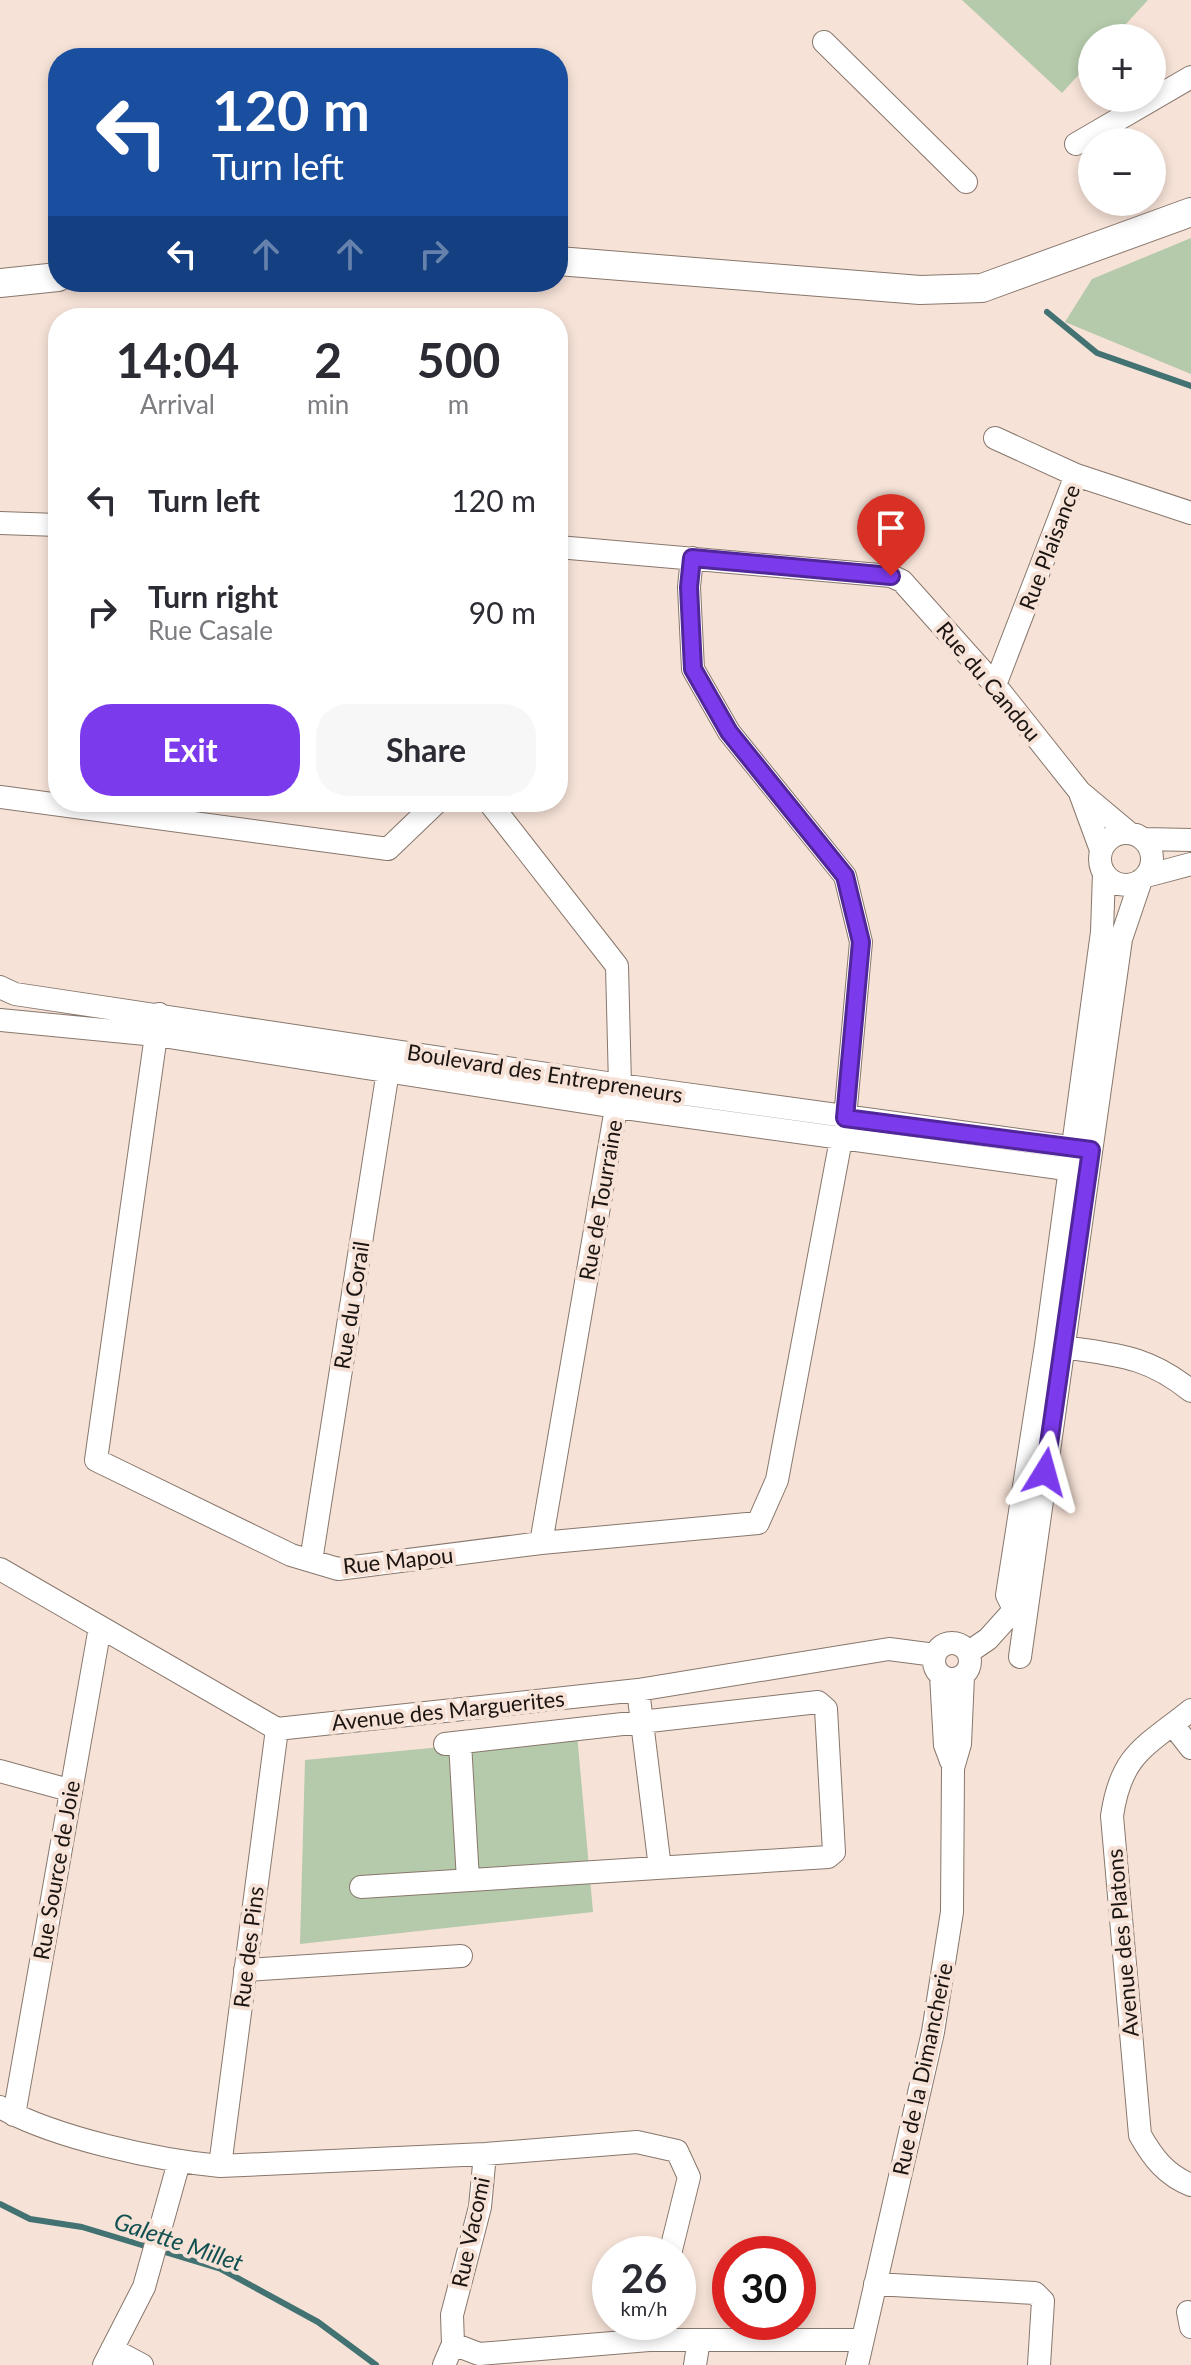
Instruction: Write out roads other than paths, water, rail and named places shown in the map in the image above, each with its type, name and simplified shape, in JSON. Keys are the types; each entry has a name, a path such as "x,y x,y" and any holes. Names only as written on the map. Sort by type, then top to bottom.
{"main road":[{"path":"568,262 920,290 982,288 1191,212"},
{"path":"0,283 48,278"}],"street":[{"path":"824,42 966,182"},
{"path":"1076,144 1191,77"},
{"path":"995,438 1076,475"},
{"name":"Rue Plaisance","path":"995,685 1076,475 1191,513"},
{"path":"0,523 48,525"},
{"name":"Rue du Candou","path":"568,548 891,576 912,589 995,685 1080,792 1136,836"},
{"path":"692,558 689,587 693,669 729,732 845,876 861,942 843,1128"},
{"name":"Rue du Candou","path":"1080,792 1103,861"},
{"path":"0,797 48,803"},
{"path":"112,812 388,849 427,812"},
{"name":"Rue de Tourraine","path":"497,812 617,966 618,1096 541,1543"},
{"path":"1020,1657 1020,1602 1080,1160 1102,932 1103,861 1115,835 1191,840"},
{"path":"1080,1160 1121,939 1153,857 1136,836"},
{"path":"1103,861 1118,884 1130,885 1191,864"},
{"name":"Boulevard des Entrepreneurs","path":"0,987 15,994 158,1025 618,1096 1080,1160"},
{"name":"Boulevard des Entrepreneurs","path":"0,1020 158,1025"},
{"name":"Rue Mapou","path":"158,1025 96,1460 291,1555 338,1569 541,1543 758,1523 777,1480 843,1128"},
{"name":"Rue du Corail","path":"311,1561 390,1059"},
{"path":"1054,1346 1132,1356 1167,1371 1191,1391"},
{"path":"0,1569 277,1729"},
{"path":"946,1669 970,1665 969,1652 988,1639 1020,1602"},
{"name":"Rue Source de Joie","path":"7,2111 100,1627"},
{"name":"Avenue des Marguerites","path":"277,1729 638,1690 889,1649 946,1669 947,1643 963,1646 969,1652"},
{"name":"Rue de la Dimancherie","path":"857,2365 933,2032 949,1936 952,1912 953,1768 945,1745 946,1669"},
{"path":"638,1690 660,1868"},
{"path":"361,1887 828,1857 834,1852 826,1709 818,1702 452,1743 468,1880"},
{"name":"Avenue des Platons","path":"1191,1710 1140,1750 1124,1767 1112,1816 1140,2135 1153,2158 1174,2178 1191,2185"},
{"path":"1173,1725 1191,1748"},
{"name":"Rue des Pins","path":"220,2166 277,1729"},
{"path":"0,1771 69,1790"},
{"path":"245,1970 461,1956"},
{"name":"Rue Vacomi","path":"7,2111 179,2162 220,2166 485,2154 480,2207 452,2315 448,2355 479,2354 592,2339"},
{"path":"485,2154 637,2142 677,2151 689,2177 674,2236"},
{"path":"142,2365 108,2357 144,2287 179,2162"},
{"path":"875,2284 1035,2293 1043,2301 1039,2365"},
{"name":"Rue Vacomi","path":"696,2339 862,2340"},
{"path":"695,2365 699,2340"}],"waterway":[{"path":"1047,312 1097,353 1191,386"},
{"name":"Galette Millet","path":"0,2204 30,2219 82,2227 221,2269 318,2322 376,2365"}]}
